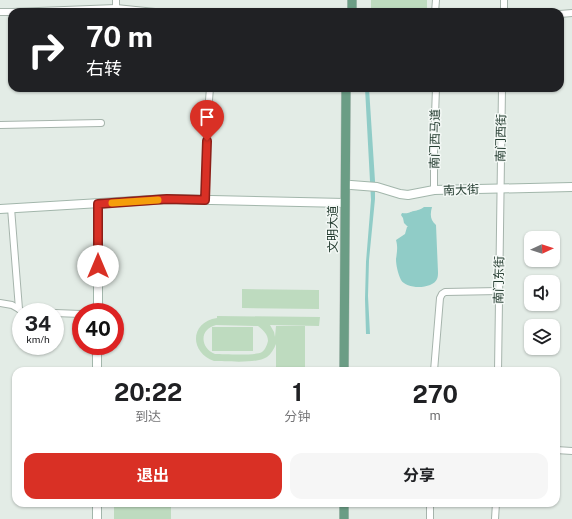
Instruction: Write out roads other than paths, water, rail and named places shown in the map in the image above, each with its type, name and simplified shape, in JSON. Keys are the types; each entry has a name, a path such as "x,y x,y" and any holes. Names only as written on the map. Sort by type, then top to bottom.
{"main road":[{"name":"文明大道","path":"344,367 346,92"},
{"name":"文明大道","path":"350,367 352,92"},
{"path":"344,507 344,519"},
{"path":"350,507 350,519"}],"street":[{"path":"116,0 116,8"},
{"path":"205,200 210,92"},
{"name":"南门西马道","path":"434,190 436,92"},
{"name":"南门西街","path":"500,189 502,92"},
{"path":"0,125 101,123"},
{"name":"南大街","path":"351,185 377,187 408,195 434,190 572,187"},
{"name":"南门东街","path":"498,367 500,189"},
{"path":"0,209 167,199 345,203"},
{"path":"98,204 98,303"},
{"path":"11,208 20,303"},
{"path":"434,367 442,294 445,292 499,291"},
{"path":"0,303 12,306"},
{"path":"97,367 98,355"},
{"path":"560,450 572,451"},
{"path":"97,507 97,519"},
{"path":"430,507 430,519"},
{"path":"495,519 496,507"}],"water":[{"path":"365,92 369,92 375,181 375,199 369,260 368,296 370,334 366,334 366,262 371,200"},
{"path":"424,207 432,207 431,217 436,225 438,276 435,282 431,285 414,287 404,283 400,278 396,264 396,240 405,234 408,227 404,223 401,215 402,213 409,213"}]}
